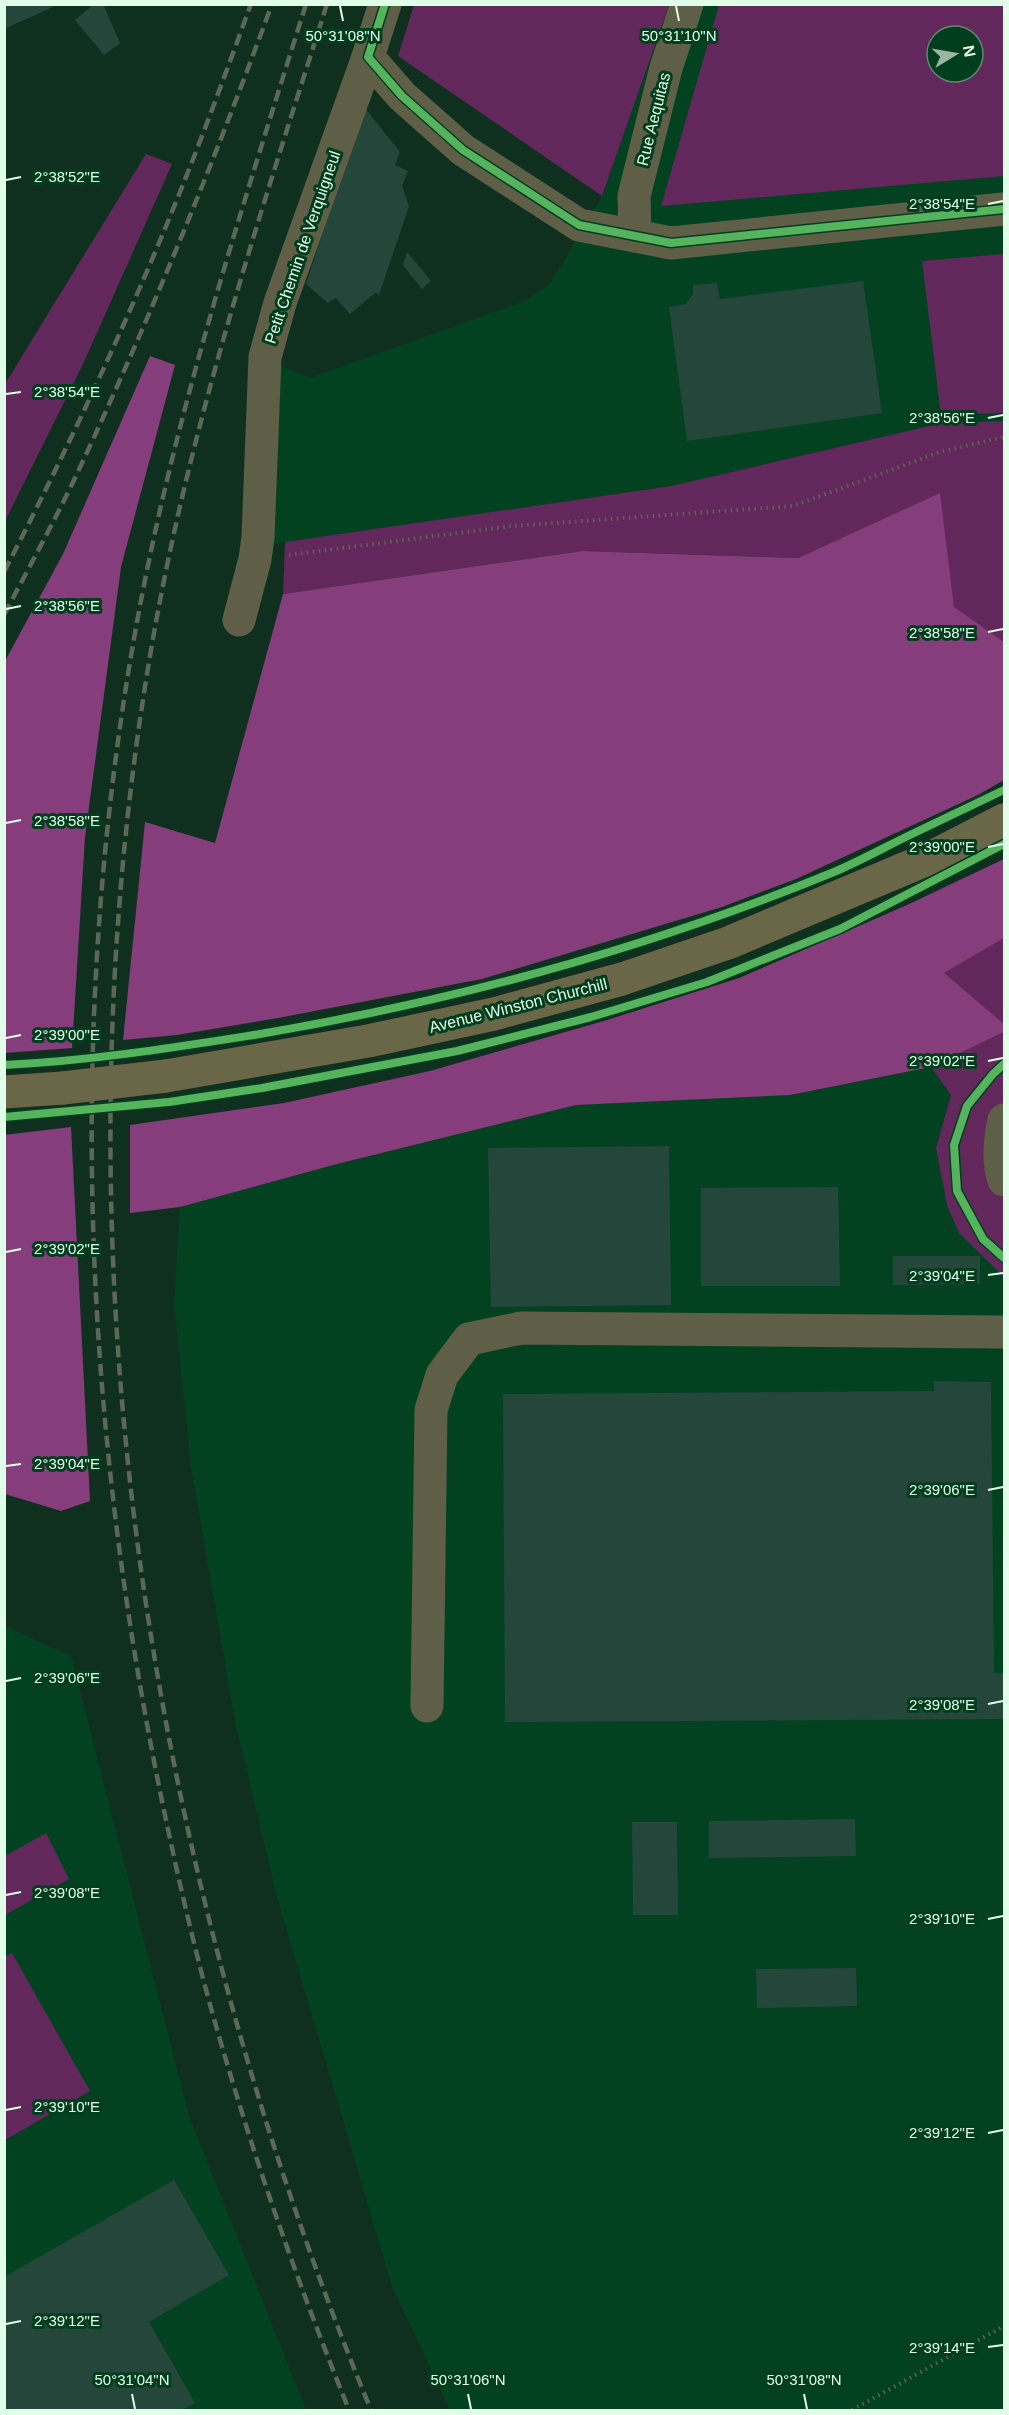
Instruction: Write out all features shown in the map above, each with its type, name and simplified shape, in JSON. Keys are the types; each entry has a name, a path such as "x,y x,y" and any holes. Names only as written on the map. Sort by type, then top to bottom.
{"main road":[{"name":"Avenue Winston Churchill","path":"4,1092 63,1088 166,1076 380,1039 494,1014 622,979 728,943 930,858 1005,820"}],"street":[{"name":"Petit Chemin de Verquigneul","path":"239,620 255,559 258,537 266,357 280,303 385,4"},
{"name":"Rue Aequitas","path":"635,236 634,196 666,68 687,4"},
{"path":"368,57 402,96 463,150 579,225 671,243 1005,209"},
{"path":"1005,1120 999,1149 1005,1180"},
{"path":"427,1706 431,1410 442,1375 469,1340 521,1328 1005,1332"}],"path":[{"path":"255,559 512,526 793,506 940,452 1005,437"},
{"path":"852,2410 1005,2326"}],"shaded area":[{"path":"414,5 669,5 602,196 398,56"},
{"path":"669,5 1004,5 1004,421 942,423 671,486 245,548 253,354 310,378 525,301 551,283 602,196"},
{"path":"719,5 1004,5 1004,176 661,206"},
{"path":"146,154 172,164 83,364 5,521 5,384"},
{"path":"1004,254 1004,413 941,415 922,261"},
{"path":"150,356 175,365 121,567 85,837 72,1048 5,1053 5,661 63,554"},
{"path":"1004,421 1004,642 954,608 939,494 798,558 582,551 283,594 285,542 671,486 942,423"},
{"path":"940,493 954,607 1004,642 1004,780 978,795 796,879 722,907 482,979 278,1018 177,1035 123,1040 145,822 215,843 283,594 582,551 798,558"},
{"path":"1004,859 1004,938 944,973 1004,1024 1004,1032 931,1067 790,1095 576,1105 337,1164 180,1207 130,1213 130,1125 284,1103 430,1071 607,1020 739,978 907,905"},
{"path":"1004,938 1004,1024 943,973"},
{"path":"1004,1032 1004,1277 959,1233 947,1205 936,1148 951,1095 931,1067"},
{"path":"931,1067 951,1095 936,1148 959,1233 1004,1277 1004,2410 450,2410 392,2286 277,1897 235,1721 191,1466 174,1304 180,1207 337,1164 576,1105 790,1095"},
{"path":"71,1127 90,1501 61,1511 5,1494 4,1135"},
{"path":"5,1626 71,1656 189,2116 306,2410 5,2410"},
{"path":"46,1833 69,1879 5,1915 5,1856"},
{"path":"12,1953 90,2091 5,2140 4,1957"}],"building":[{"path":"4,4 52,4 53,7 4,29"},
{"path":"94,4 103,4 120,43 104,55 75,20"},
{"path":"364,107 400,152 395,165 408,171 402,186 409,206 379,295 376,292 350,314 336,298 328,303 306,284"},
{"path":"407,252 431,281 422,289 403,265"},
{"path":"863,281 882,413 687,441 669,307 686,304 693,294 693,285 717,283 720,299"},
{"path":"669,1146 671,1305 491,1307 488,1148"},
{"path":"838,1187 840,1286 701,1286 701,1188"},
{"path":"893,1256 980,1256 980,1284 893,1285"},
{"path":"934,1381 991,1382 994,1673 1004,1673 1004,1719 505,1722 503,1394 934,1391"},
{"path":"855,1819 856,1856 709,1858 709,1821"},
{"path":"632,1822 677,1822 678,1915 633,1915"},
{"path":"856,1968 857,2006 757,2008 756,1969"},
{"path":"174,2180 229,2275 149,2322 195,2403 182,2410 4,2410 4,2277"}],"railway":[{"path":"4,572 74,431 140,288 189,169 251,4"},
{"path":"4,615 67,495 154,302 227,124 272,4"},
{"path":"306,4 230,248 184,412 145,578 130,662 110,806 97,951 92,1097 94,1242 102,1387 117,1532 139,1677 172,1850 201,1970 239,2105 283,2237 349,2410"},
{"path":"327,4 226,330 203,412 164,578 149,662 121,883 111,1106 117,1329 138,1551 176,1771 227,1989 293,2202 371,2410"}],"cycle path":[{"path":"385,4 368,57 402,96 463,150 579,225 671,243 1004,209"},
{"path":"4,1065 99,1057 254,1035 402,1006 548,970 693,925 834,872 1004,790"},
{"path":"4,1117 169,1102 262,1088 457,1051 591,1017 707,982 840,929 1004,844"},
{"path":"1004,1064 967,1106 954,1145 957,1191 983,1239 1004,1258"}]}
